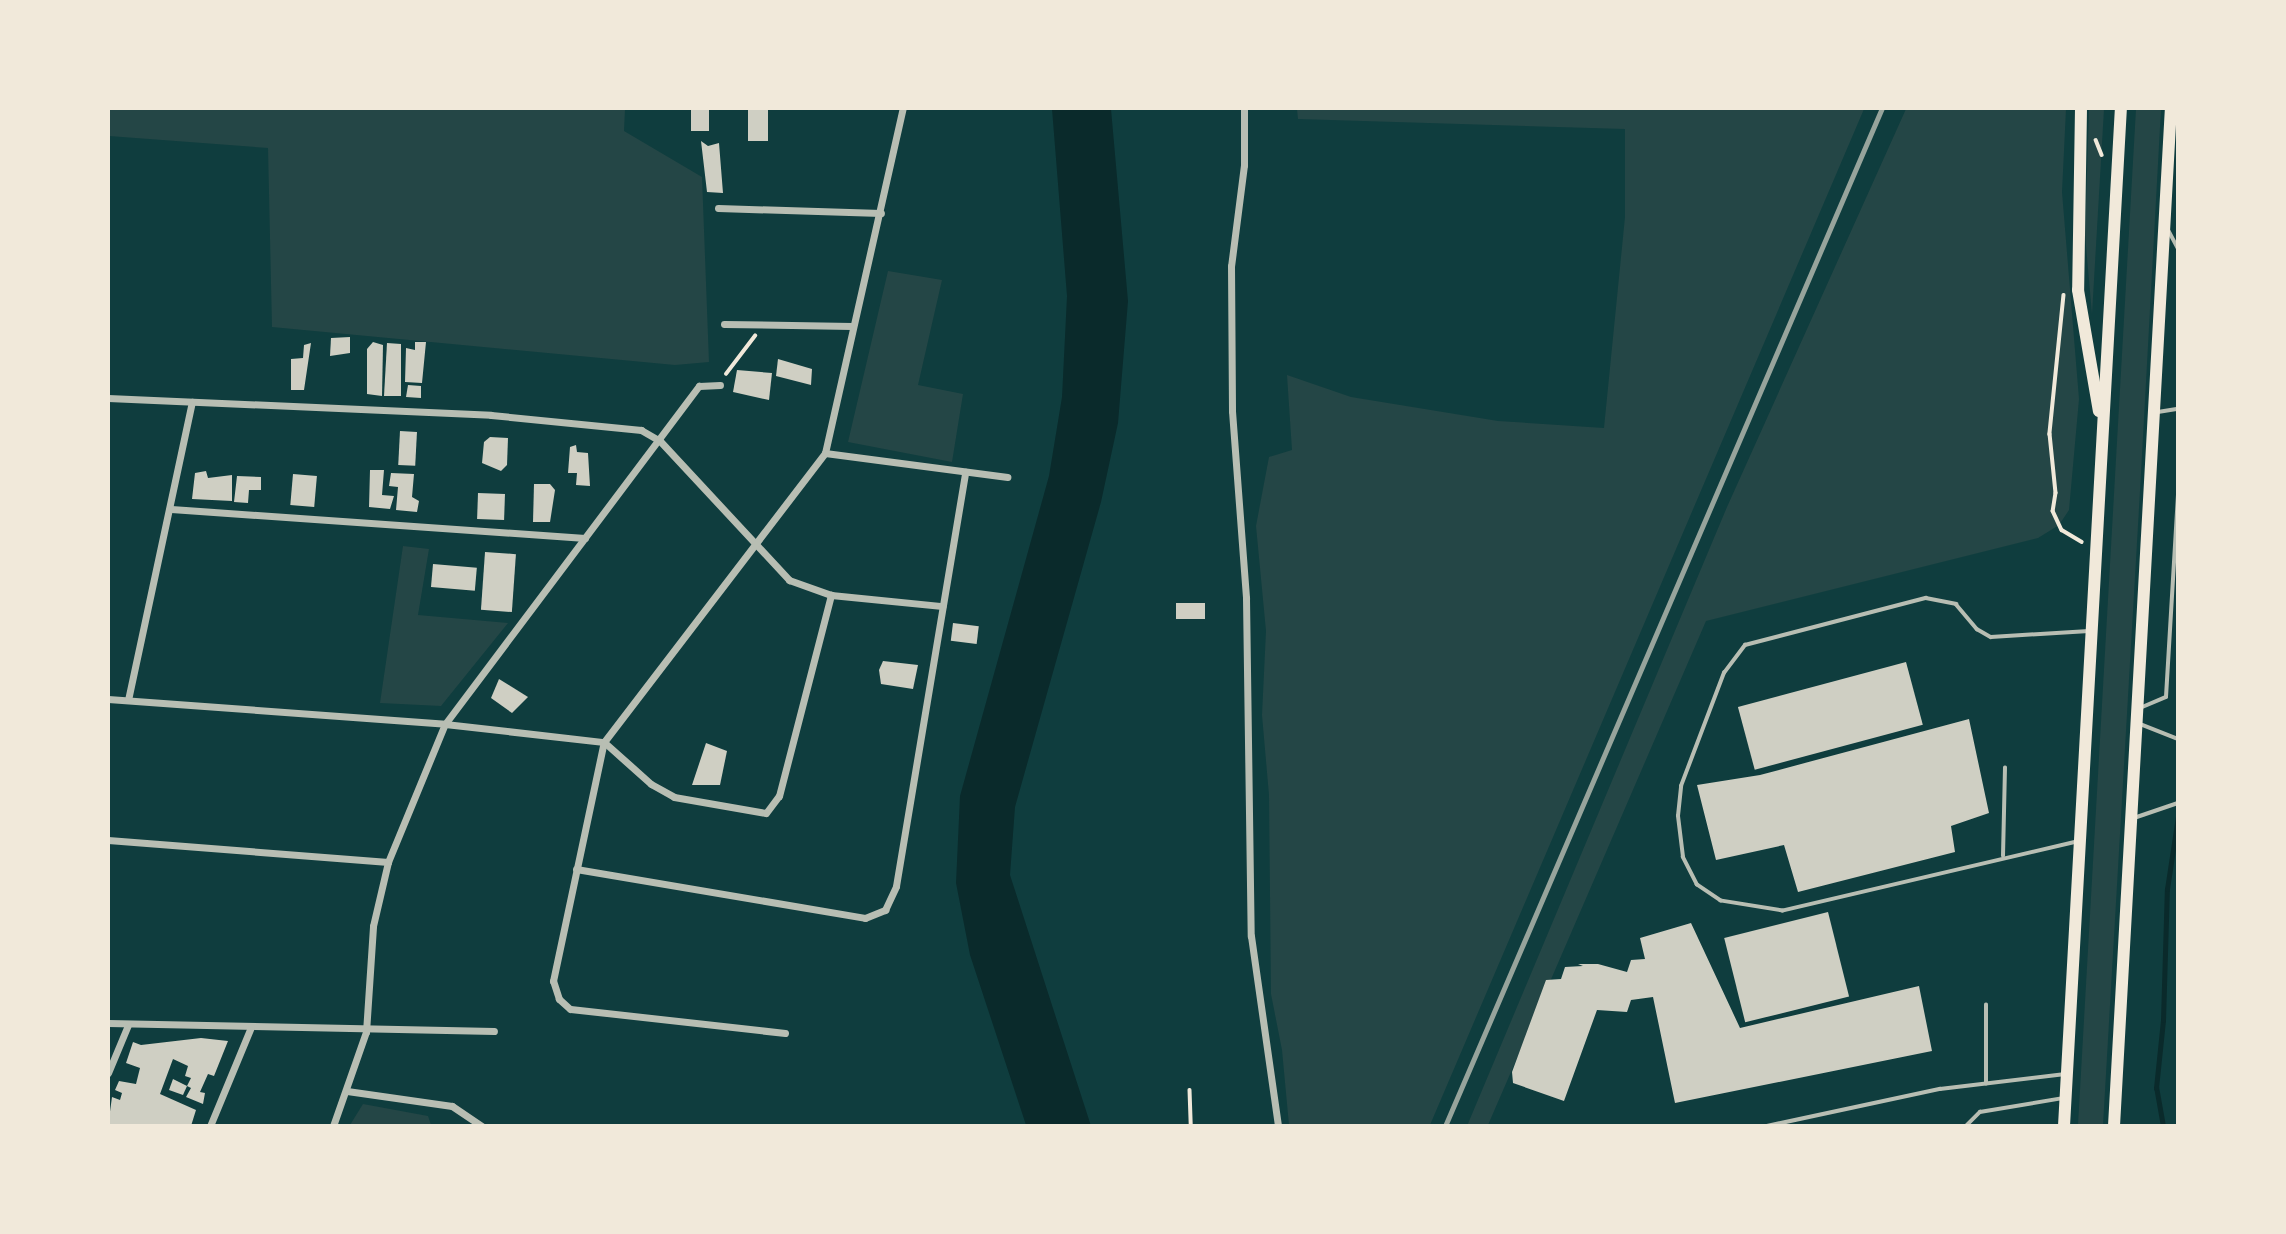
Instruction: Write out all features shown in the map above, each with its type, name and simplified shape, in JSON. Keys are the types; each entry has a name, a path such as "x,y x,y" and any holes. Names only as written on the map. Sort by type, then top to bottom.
{"main road":[{"path":"2081,108 2078,290 2086,356 2102,421"},
{"path":"2064,1125 2120,108"},
{"path":"2114,1125 2171,108"}],"street":[{"path":"785,1033 570,1009 559,999 554,981 604,742 825,453 903,108"},
{"path":"1244,108 1244,165 1231,266 1232,411 1246,598 1250,913 1257,998 1275,1083 1278,1125"},
{"path":"718,208 881,213"},
{"path":"724,324 852,326"},
{"path":"333,1125 366,1032 373,926 388,862 445,724 699,386 720,385"},
{"path":"108,398 491,415 640,430 660,441 754,547 789,580 831,595 942,606"},
{"path":"128,700 192,402"},
{"path":"825,453 1007,477"},
{"path":"576,869 865,918 885,910 896,886 965,472"},
{"path":"171,509 585,538"},
{"path":"108,699 445,724 604,742 651,784 674,797 758,813 772,810 831,595"},
{"path":"108,840 388,862"},
{"path":"108,1023 366,1032 494,1031"},
{"path":"108,1073 128,1025"},
{"path":"210,1125 251,1027"},
{"path":"346,1091 452,1106 482,1125"}],"lane":[{"path":"2165,223 2178,248"},
{"path":"2155,413 2178,409"},
{"path":"2138,709 2166,697 2178,493"},
{"path":"2080,842 2003,856 1783,911 1721,901 1697,885 1683,858 1678,816 1681,786 1724,673 1745,645 1926,597 1956,604 1991,637 2091,631"},
{"path":"2137,723 2178,739"},
{"path":"2003,856 2006,768"},
{"path":"2132,818 2177,802"},
{"path":"1986,1005 1986,1084"},
{"path":"1767,1125 1986,1084 2067,1073"},
{"path":"1966,1125 1980,1112 2066,1098"}],"path":[{"path":"2066,290 2050,434 2056,493 2053,511 2062,530 2095,550"},
{"path":"720,385 744,347 768,324"},
{"path":"1190,1090 1191,1125"}],"shaded area":[{"path":"108,109 625,109 624,131 702,177 709,362 675,365 272,327 268,148 109,136"},
{"path":"1052,109 1111,109 1128,301 1118,423 1101,502 1015,807 1010,875 1091,1126 1026,1125 970,955 956,883 960,796 1049,476 1062,397 1067,296"},
{"path":"1297,109 1864,109 1430,1125 1289,1125 1282,1050 1271,994 1269,795 1262,715 1266,631 1256,526 1269,457 1292,450 1287,375 1351,397 1498,421 1604,428 1625,217 1625,129 1298,119"},
{"path":"1906,109 2066,109 2062,192 2079,399 2069,510 2059,525 2038,538 1706,621 1488,1125 1467,1126 1727,507"},
{"path":"2089,109 2104,109 2092,314 2085,235"},
{"path":"2136,109 2161,109 2140,491 2103,1125 2078,1125"},
{"path":"888,271 942,280 918,385 963,394 952,462 848,442"},
{"path":"403,546 429,549 418,615 508,623 441,706 380,703"},
{"path":"363,1104 428,1116 431,1125 350,1125"}],"building":[{"path":"691,108 709,108 709,131 691,131"},
{"path":"748,108 768,108 768,141 748,141"},
{"path":"701,141 708,146 719,143 723,193 707,192"},
{"path":"350,337 350,353 330,356 331,338"},
{"path":"373,342 383,345 382,396 367,394 367,349"},
{"path":"415,342 426,342 422,383 405,382 406,348 415,350"},
{"path":"311,343 304,390 291,390 291,359 303,358 304,345"},
{"path":"387,343 401,344 401,396 384,396"},
{"path":"778,359 812,369 811,385 776,376"},
{"path":"737,370 772,373 769,400 733,392"},
{"path":"408,385 421,386 421,398 406,397"},
{"path":"400,431 417,432 415,466 398,465"},
{"path":"490,437 508,438 507,465 501,471 482,463 484,442"},
{"path":"576,445 577,452 588,453 590,486 576,485 577,473 568,473 570,447"},
{"path":"370,470 384,470 382,495 394,496 390,509 369,507"},
{"path":"206,471 208,478 232,475 232,501 192,499 195,473"},
{"path":"391,473 414,474 412,497 419,501 417,512 396,510 398,487 389,486"},
{"path":"293,474 317,476 314,507 290,505"},
{"path":"237,476 261,477 261,490 249,490 248,503 234,502"},
{"path":"534,484 550,484 555,490 550,522 533,522"},
{"path":"478,493 505,494 504,520 477,519"},
{"path":"485,552 516,554 512,612 481,610"},
{"path":"433,564 477,568 475,591 431,587"},
{"path":"1176,603 1205,603 1205,619 1176,619"},
{"path":"953,623 979,626 977,644 951,641"},
{"path":"883,661 918,665 913,689 881,684 879,670"},
{"path":"1906,662 1923,725 1755,770 1738,707"},
{"path":"499,679 528,697 512,713 491,698"},
{"path":"1969,719 1989,813 1951,826 1955,852 1798,892 1784,845 1716,860 1697,785 1760,775"},
{"path":"706,743 727,751 720,785 692,785"},
{"path":"1828,912 1849,996 1745,1022 1724,938"},
{"path":"1691,923 1740,1028 1919,986 1932,1051 1675,1103 1653,997 1631,1000 1627,1012 1597,1010 1564,1101 1513,1083 1512,1072 1546,980 1561,979 1565,967 1583,966 1578,964 1598,964 1627,972 1631,960 1645,959 1640,938"},
{"path":"201,1038 228,1041 214,1076 208,1074 200,1092 205,1093 203,1104 186,1097 191,1088 187,1086 191,1078 185,1076 188,1066 173,1059 160,1094 196,1110 191,1126 108,1126 112,1097 120,1100 122,1093 115,1090 119,1081 136,1084 140,1068 126,1063 133,1042 141,1045"},
{"path":"173,1079 187,1086 183,1095 169,1090"}],"waterway":[{"path":"2163,1126 2156,1088 2163,1020 2167,889 2178,816"}],"railway":[{"path":"1445,1126 1882,108"}]}
